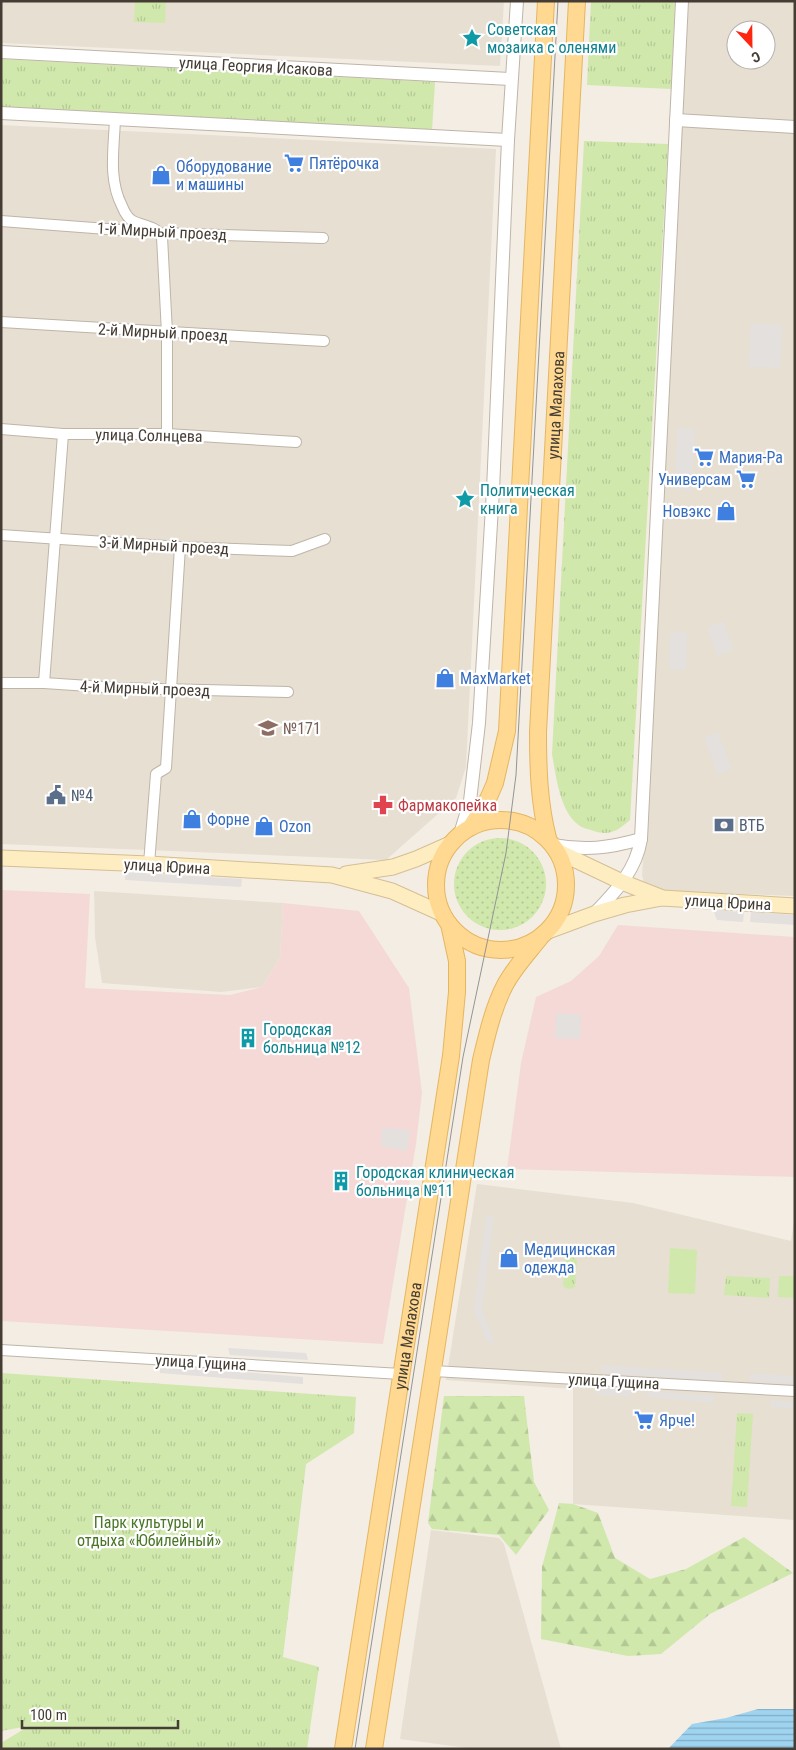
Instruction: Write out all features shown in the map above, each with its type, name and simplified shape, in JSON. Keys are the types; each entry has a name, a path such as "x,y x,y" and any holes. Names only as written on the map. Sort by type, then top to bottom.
{"main road":[{"name":"улица Малахова","path":"460,835 488,799 495,783 507,731 546,1"},
{"name":"улица Малахова","path":"553,845 541,810 538,732 577,1"},
{"path":"497,819 511,820 528,825 553,845 564,865 567,879 566,893 563,907 557,920 544,934 517,948 491,950 474,945 465,939 446,919 438,903 436,878 439,866 460,835 483,822 497,819"},
{"name":"улица Юрина","path":"332,875 393,867 416,860 460,835"},
{"name":"улица Юрина","path":"553,845 622,882 662,898"},
{"name":"улица Юрина","path":"1,858 149,864 332,875 392,890 446,919"},
{"name":"улица Юрина","path":"544,934 594,914 625,905 662,898 795,906"},
{"name":"улица Малахова","path":"343,1749 450,1056 458,992 457,961 446,919"},
{"name":"улица Малахова","path":"374,1749 432,1371 488,1029 505,986 519,964 544,934"}],"street":[{"path":"460,835 470,801 480,724 516,1"},
{"path":"594,914 632,869 641,840 682,1"},
{"name":"улица Георгия Исакова","path":"1,52 512,79"},
{"path":"1,113 508,140"},
{"path":"115,119 112,173 116,196 131,220 150,227 160,233 162,237 167,333 167,434"},
{"path":"676,120 795,127"},
{"name":"1-й Мирный проезд","path":"1,221 160,233 324,238"},
{"name":"2-й Мирный проезд","path":"1,322 324,341"},
{"name":"улица Солнцева","path":"1,429 63,434 167,434 296,442"},
{"path":"44,683 63,434"},
{"name":"3-й Мирный проезд","path":"1,535 180,547 292,552 325,539"},
{"path":"149,864 156,774 166,768 180,547"},
{"name":"4-й Мирный проезд","path":"1,682 172,690 288,692"},
{"path":"553,845 587,849 641,840"},
{"name":"улица Гущина","path":"1,1350 401,1374"},
{"name":"улица Гущина","path":"432,1371 795,1391"}],"shaded area":[{"path":"1,1 504,1 500,66 1,43"},
{"path":"689,1 795,1 795,896 659,891 645,887 642,875 649,771 679,144"},
{"path":"1,125 496,149 466,767 456,798 386,860 1,844"},
{"path":"751,323 783,325 780,368 748,367"},
{"path":"677,428 695,429 692,491 674,490"},
{"path":"723,621 734,650 717,656 707,627"},
{"path":"670,632 687,632 686,670 669,669"},
{"path":"718,732 732,769 718,775 704,738"},
{"path":"125,872 242,879 241,887 125,880"},
{"path":"1,890 90,894 85,988 230,995 262,987 280,958 283,903 359,911 409,988 422,1093 416,1144 383,1344 1,1321"},
{"path":"94,891 283,903 280,958 262,987 221,992 102,983 95,937"},
{"path":"713,910 744,912 743,922 717,920"},
{"path":"751,912 795,915 795,925 750,922"},
{"path":"618,925 795,937 795,1177 507,1169 521,1063 536,997 571,981 599,956"},
{"path":"556,1013 581,1015 580,1039 555,1038"},
{"path":"382,1128 410,1130 406,1151 381,1146"},
{"path":"477,1184 633,1203 791,1241 795,1214 795,1520 573,1504 573,1389 446,1380"},
{"path":"486,1216 494,1217 482,1310 495,1343 487,1342 474,1310"},
{"path":"228,1348 306,1353 308,1360 230,1355"},
{"path":"160,1365 303,1377 303,1384 160,1373"},
{"path":"602,1365 722,1373 722,1381 601,1373"},
{"path":"750,1373 795,1376 795,1384 750,1381"},
{"path":"597,1386 631,1389 630,1397 597,1395"},
{"path":"647,1391 714,1396 714,1403 646,1397"},
{"path":"771,1400 795,1402 795,1409 771,1407"},
{"path":"431,1530 499,1538 504,1544 561,1749 475,1749 400,1739"}],"green space":[{"path":"135,1 166,1 165,23 134,22"},
{"path":"591,1 675,1 671,89 587,85"},
{"path":"1,59 435,82 432,131 1,107"},
{"path":"584,141 668,144 630,820 617,830 608,833 581,827 573,820 563,803 552,754"},
{"path":"500,838 518,841 533,851 543,866 546,884 543,902 533,917 518,927 500,930 482,927 467,917 457,902 454,884 457,866 467,851 482,841"},
{"path":"670,1248 697,1250 695,1294 668,1293"},
{"path":"569,1257 577,1260 575,1287 569,1289 563,1286 565,1259"},
{"path":"726,1276 770,1278 769,1298 724,1295"},
{"path":"779,1276 795,1276 795,1298 778,1297"},
{"name":"Парк культуры и отдыха «Юбилейный»","path":"1,1373 356,1397 354,1433 306,1464 283,1657 319,1667 307,1749 1,1749 1,1743 29,1726 1,1731"},
{"path":"444,1396 524,1396 534,1482 549,1510 516,1555 499,1535 432,1529 428,1523"},
{"path":"737,1413 753,1414 747,1507 731,1506"},
{"path":"559,1503 573,1504 598,1513 615,1558 650,1579 686,1569 744,1537 793,1573 710,1614 661,1654 628,1656 541,1639 542,1567"}],"water":[{"path":"758,1709 795,1709 795,1749 668,1749 692,1724 726,1718"}],"tram line":[{"path":"355,1749 463,1057 506,853 516,775 558,1"}],"place":[{"name":"Советская мозаика с оленями","path":"472,38"},
{"name":"Пятёрочка","path":"294,163"},
{"name":"Оборудование и машины","path":"161,175"},
{"name":"Мария-Ра","path":"704,457"},
{"name":"Универсам","path":"746,479"},
{"name":"Политическая книга","path":"465,499"},
{"name":"Новэкс","path":"726,511"},
{"name":"MaxMarket","path":"445,678"},
{"name":"№171","path":"268,728"},
{"name":"№4","path":"56,795"},
{"name":"Фармакопейка","path":"383,805"},
{"name":"Форне","path":"192,819"},
{"name":"ВТБ","path":"724,825"},
{"name":"Ozon","path":"264,826"},
{"name":"Городская больница №12","path":"248,1038"},
{"name":"Городская клиническая больница №11","path":"341,1181"},
{"name":"Медицинская одежда","path":"509,1258"},
{"name":"Ярче!","path":"644,1420"}]}
